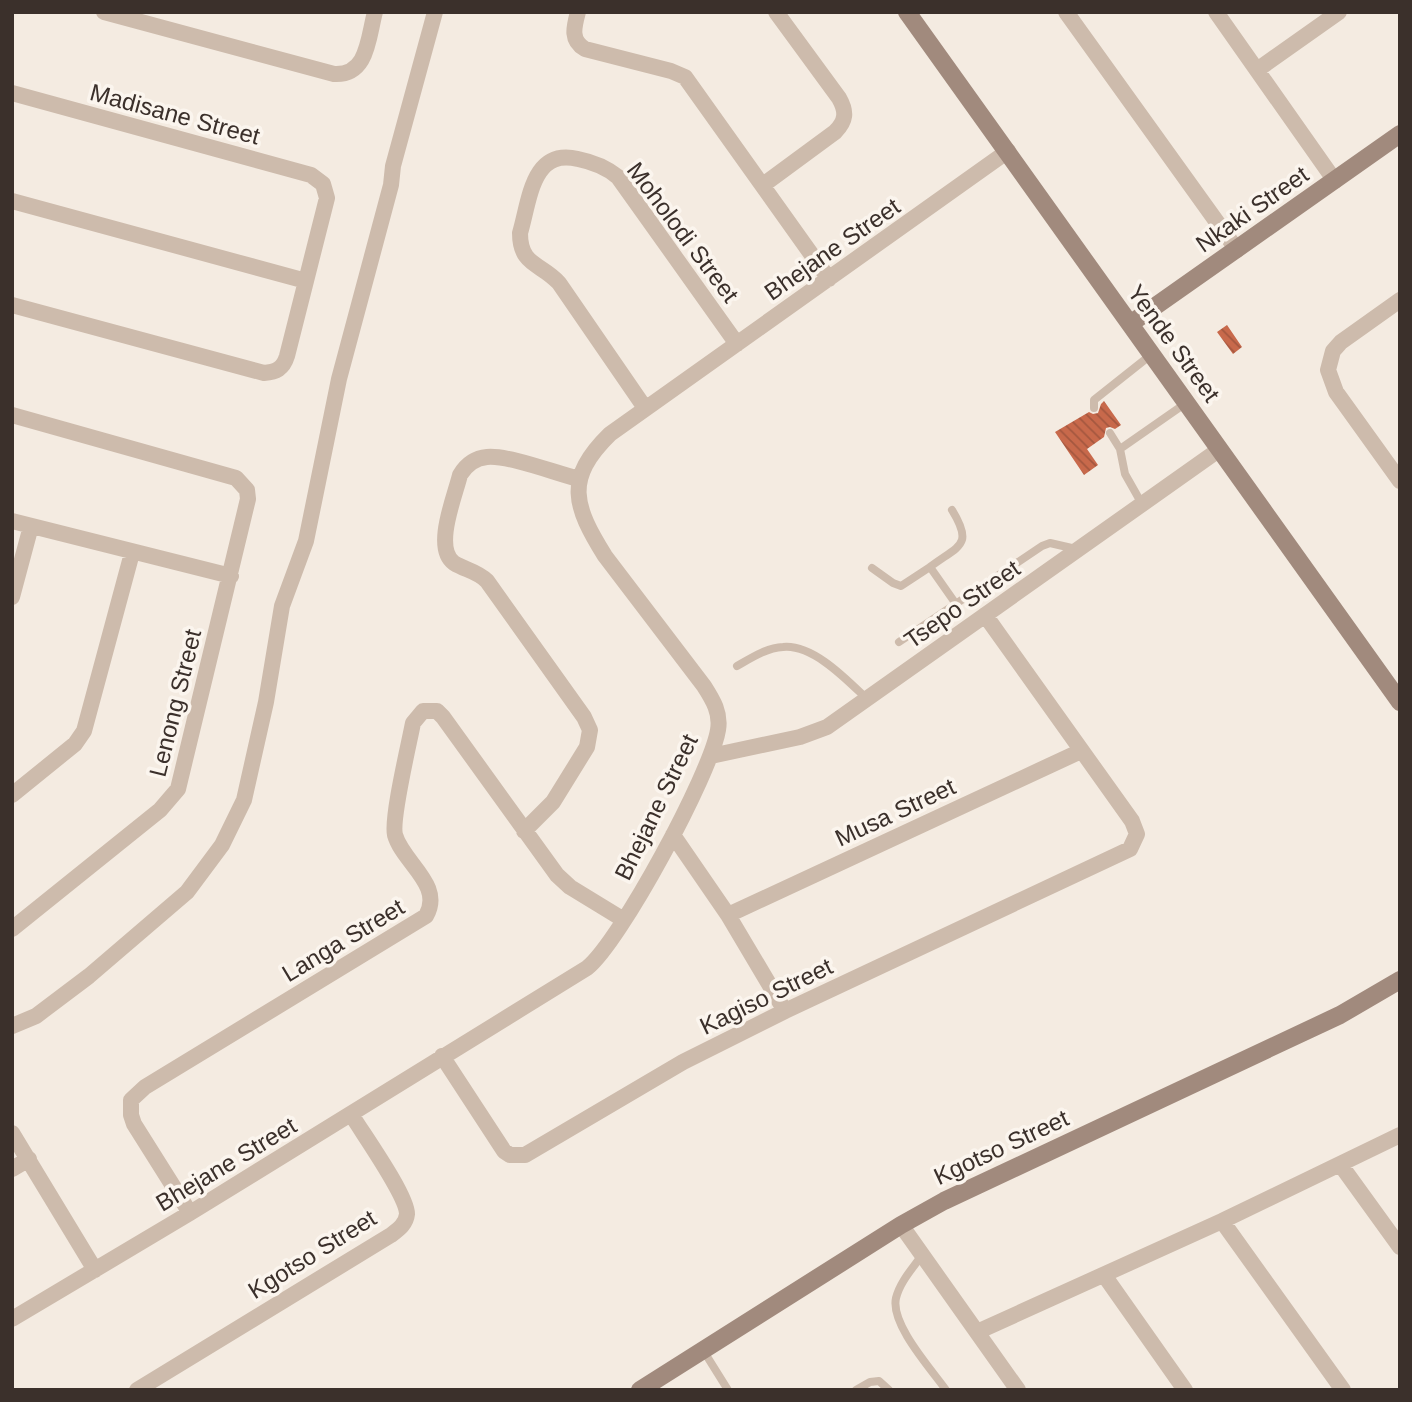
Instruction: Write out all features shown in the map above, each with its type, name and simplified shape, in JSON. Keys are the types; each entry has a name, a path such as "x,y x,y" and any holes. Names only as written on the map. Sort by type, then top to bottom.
{"street":[{"path":"104,12 334,74 352,72 363,58 375,12"},
{"path":"12,1026 36,1016 89,976 187,892 222,845 244,800 266,702 282,606 306,541 339,379 435,12"},
{"path":"578,12 575,37 585,49 671,71 685,78 830,279"},
{"path":"763,186 835,132 842,125 845,114 839,98 776,12"},
{"name":"Yende Street","path":"908,12 1400,702"},
{"path":"1066,12 1237,250"},
{"path":"1216,12 1335,181"},
{"path":"1257,70 1339,12"},
{"name":"Madisane Street","path":"12,93 311,175 323,184 327,198 306,281"},
{"name":"Nkaki Street","path":"1130,324 1400,134"},
{"name":"Bhejane Street","path":"12,1319 190,1213 587,968 602,954 673,835 711,756 719,730 719,719 713,700 592,534 582,514 579,479 585,461 610,434 645,408 1008,151"},
{"name":"Moholodi Street","path":"645,408 559,283 524,255 520,233 538,172 550,159 567,156 587,161 603,166 618,177 737,344"},
{"path":"12,201 306,281 285,363 274,373 264,373 12,305"},
{"path":"1400,300 1341,342 1333,351 1328,370 1336,391 1400,481"},
{"name":"Lenong Street","path":"12,415 236,478 247,490 248,499 182,777 173,798 12,929"},
{"name":"Tsepo Street","path":"711,756 816,733 1220,449"},
{"path":"524,831 553,802 587,747 590,730 584,716 486,581 476,572 459,566 447,556 444,538 460,475 464,468 478,459 501,458 579,479"},
{"path":"12,521 231,576"},
{"path":"12,597 31,526"},
{"path":"12,795 75,744 84,731 132,553"},
{"path":"985,615 1081,751"},
{"name":"Langa Street","path":"190,1213 134,1124 131,1100 145,1087 426,916 431,905 430,891 401,849 394,827 413,723 423,711 430,710 443,717 564,882 624,919"},
{"name":"Kagiso Street","path":"442,1056 497,1143 510,1155 517,1156 534,1150 676,1066 785,1011 1124,854 1136,840 1132,821 1081,751"},
{"name":"Musa Street","path":"728,915 1081,751"},
{"path":"673,835 728,915 785,1011"},
{"name":"Kgotso Street","path":"640,1390 901,1225 972,1187 1340,1015 1400,980"},
{"name":"Kgotso Street","path":"137,1390 391,1235 404,1223 407,1215 401,1195 351,1114"},
{"path":"12,1133 95,1270"},
{"path":"976,1332 1222,1221 1400,1135"},
{"path":"12,1169 29,1159"},
{"path":"1340,1164 1400,1248"},
{"path":"1222,1221 1343,1390"},
{"path":"901,1225 1018,1390"},
{"path":"1104,1275 1185,1390"}],"lane":[{"path":"1094,408 1094,400 1152,354"},
{"path":"1120,449 1187,403"},
{"path":"1110,433 1120,449 1125,474 1142,504"},
{"path":"872,568 901,586 930,567 961,543 965,535 952,510"},
{"path":"899,642 1042,546 1050,543 1079,549"},
{"path":"930,567 956,604"},
{"path":"737,666 763,652 785,646 801,649 820,659 867,699"},
{"path":"922,1255 903,1282 895,1301 900,1326 946,1390"},
{"path":"704,1350 728,1390"},
{"path":"856,1390 870,1382 879,1381 889,1390"}],"building":[{"path":"1227,325 1242,347 1233,354 1217,332"},
{"path":"1104,401 1121,425 1115,429 1106,428 1104,437 1087,449 1098,465 1084,475 1055,432 1089,412 1098,413"}]}
